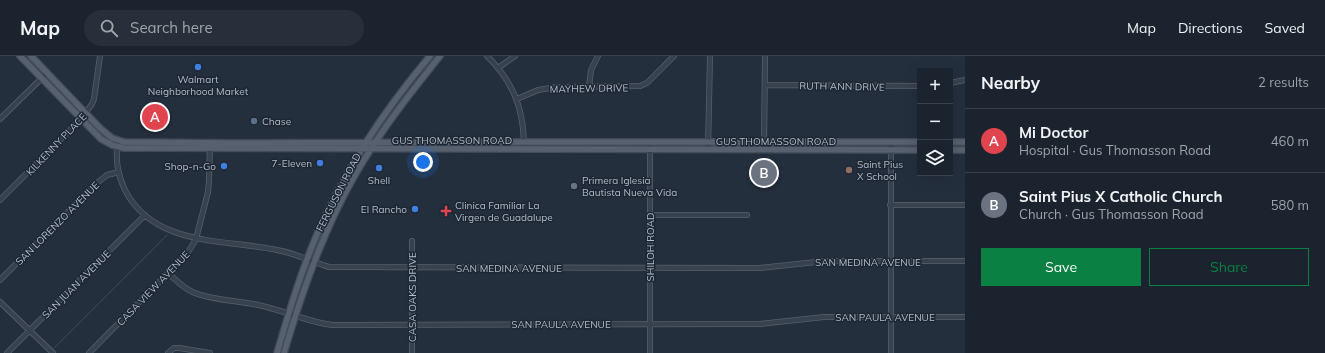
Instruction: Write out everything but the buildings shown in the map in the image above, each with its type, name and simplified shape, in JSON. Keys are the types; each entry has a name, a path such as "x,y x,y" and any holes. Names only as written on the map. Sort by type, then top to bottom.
{"main road":[{"name":"GUS THOMASSON ROAD","path":"20,56 101,138 117,147 278,145 367,142 917,142"},
{"path":"31,56 86,113 109,135 118,140"},
{"name":"FERGUSON ROAD","path":"277,353 307,259 328,211 363,148 405,87 430,56"},
{"name":"FERGUSON ROAD","path":"284,353 314,262 342,200 375,142 402,103 440,56"},
{"name":"GUS THOMASSON ROAD","path":"118,140 164,146"},
{"path":"416,149 421,142"},
{"path":"466,142 466,149"},
{"path":"524,142 524,149"},
{"path":"953,142 965,142"},
{"name":"GUS THOMASSON ROAD","path":"278,145 416,149 917,150"},
{"path":"953,150 965,150"}],"street":[{"name":"KILKENNY PLACE","path":"0,200 86,113 94,99 100,56"},
{"path":"487,56 498,68 517,99 524,126 524,142"},
{"path":"498,68 515,56"},
{"path":"589,87 590,70 598,56"},
{"name":"MAYHEW DRIVE","path":"517,99 538,90 547,88 640,86 646,83 674,56"},
{"path":"708,150 710,56"},
{"path":"764,150 765,56"},
{"path":"0,120 47,73"},
{"path":"953,82 965,80"},
{"name":"RUTH ANN DRIVE","path":"765,85 917,86"},
{"name":"SAN MEDINA AVENUE","path":"118,140 116,155 119,172 132,201 150,219 169,230 196,239 278,250 329,267 760,268 826,261 965,261"},
{"name":"SHILOH ROAD","path":"650,142 650,353"},
{"path":"834,142 834,150"},
{"path":"890,353 891,142"},
{"name":"CASA VIEW AVENUE","path":"89,353 187,254 192,247 196,239 209,187 210,146"},
{"name":"SAN LORENZO AVENUE","path":"0,280 97,183 107,175 119,172"},
{"path":"890,205 965,205"},
{"name":"SAN JUAN AVENUE","path":"7,353 145,215"},
{"path":"650,215 747,215"},
{"name":"CASA OAKS DRIVE","path":"412,241 412,353"},
{"name":"SAN PAULA AVENUE","path":"168,273 188,290 206,297 256,304 333,325 760,324 824,317 965,317"},
{"path":"0,302 53,353"},
{"path":"168,353 174,348 179,348 210,353"}],"waterway":[{"path":"54,348 167,235"}],"place":[{"name":"Walmart Neighborhood Market","path":"198,67"},
{"name":"Mi Doctor","path":"155,117"},
{"name":"Chase","path":"254,121"},
{"name":"7-Eleven","path":"320,163"},
{"name":"Shop-n-Go","path":"224,166"},
{"name":"Shell","path":"379,168"},
{"name":"Saint Pius X School","path":"849,170"},
{"name":"Saint Pius X Catholic Church","path":"764,173"},
{"name":"Primera Iglesia Bautista Nueva Vida","path":"574,186"},
{"name":"El Rancho","path":"415,209"},
{"name":"Clinica Familiar La Virgen de Guadalupe","path":"446,211"}]}
